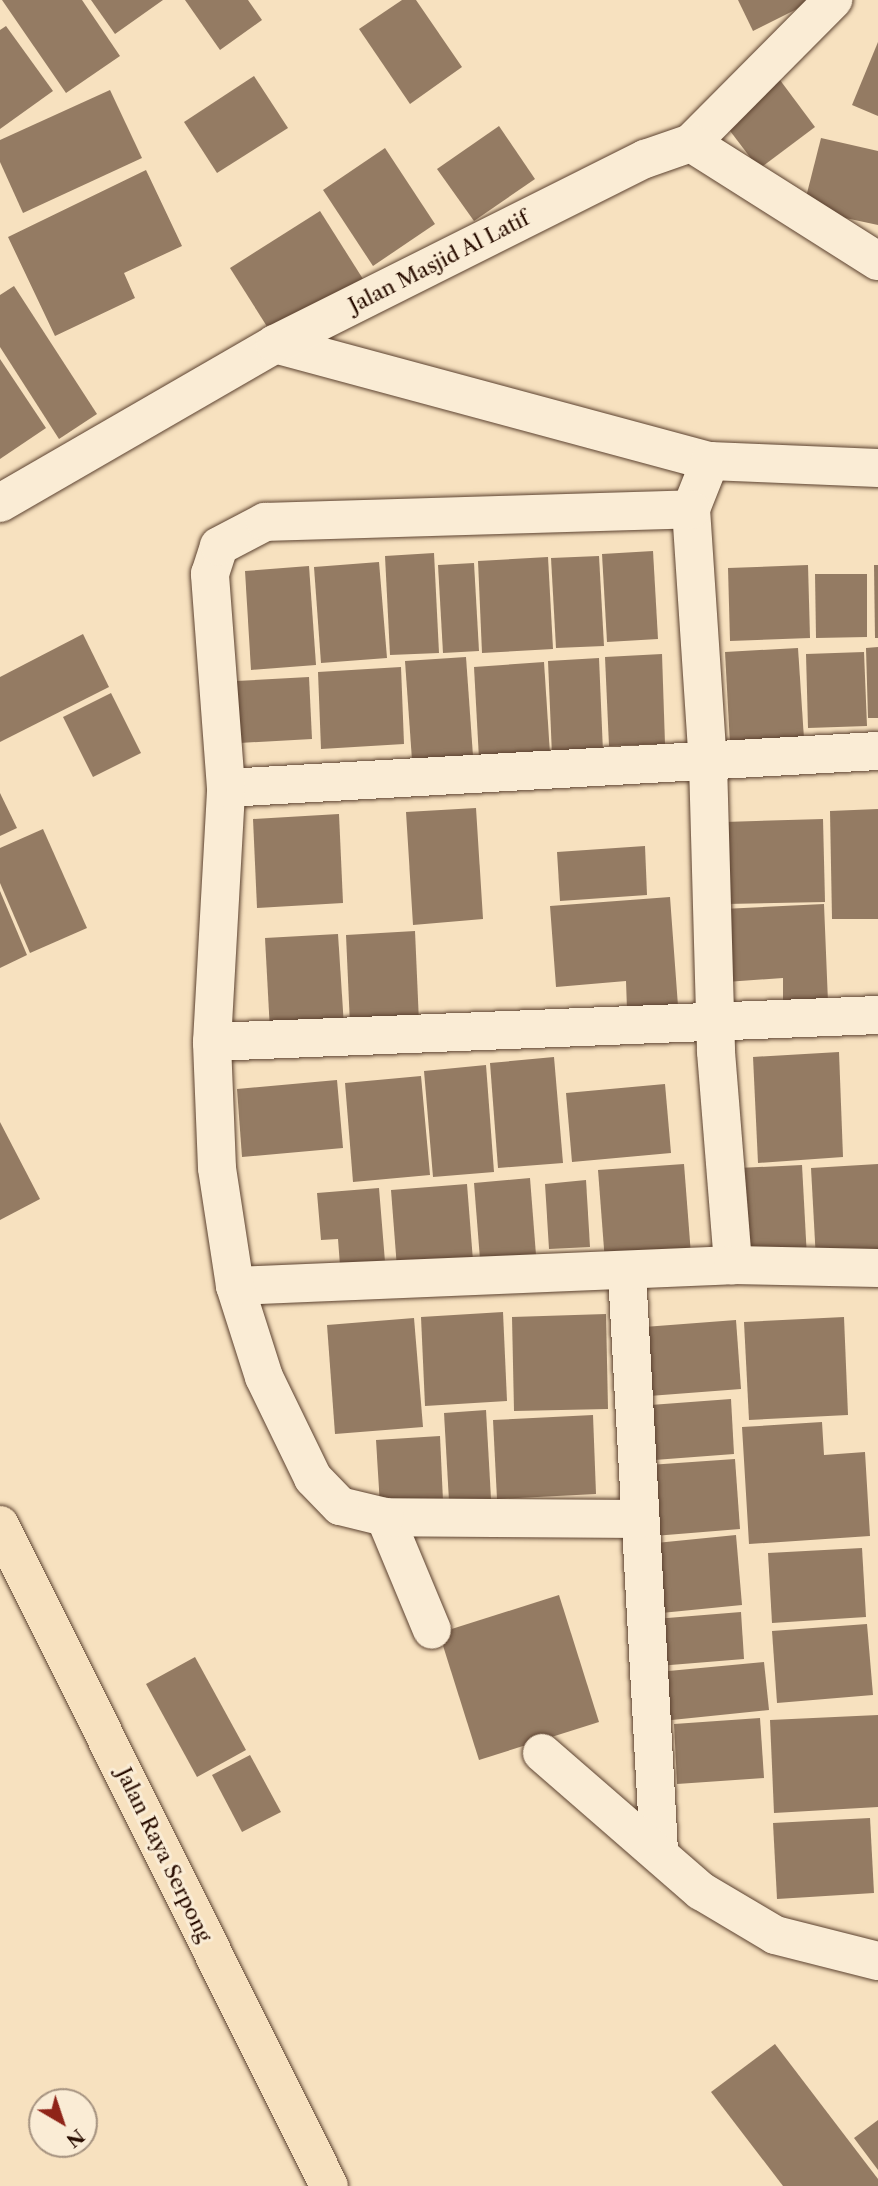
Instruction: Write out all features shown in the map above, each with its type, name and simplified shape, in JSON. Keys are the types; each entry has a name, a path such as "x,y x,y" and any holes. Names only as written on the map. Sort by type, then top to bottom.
{"main road":[{"name":"Jalan Raya Serpong","path":"0,1524 328,2186"}],"street":[{"path":"832,0 691,143 878,261"},
{"name":"Jalan Masjid Al Latif","path":"0,503 275,344 645,159 691,143"},
{"path":"275,344 710,461 878,468"},
{"path":"710,461 691,509 708,763 715,1022 733,1265"},
{"path":"640,1519 385,1517 340,1506 313,1478 264,1377 235,1286 217,1168 212,1042 226,788 210,561 219,546 245,528 265,522 691,509"},
{"path":"226,788 708,763 878,751"},
{"path":"212,1042 878,1015"},
{"path":"235,1286 627,1273 733,1265 878,1268"},
{"path":"627,1273 659,1850"},
{"path":"385,1517 432,1630"},
{"path":"542,1753 659,1850 701,1891 775,1935 878,1961"}],"building":[{"path":"2,0 82,0 120,56 66,93"},
{"path":"91,0 163,0 115,34"},
{"path":"185,0 248,0 262,20 220,50"},
{"path":"402,0 416,0 462,67 410,104 359,29"},
{"path":"738,0 815,0 753,31"},
{"path":"6,26 53,91 0,129 0,30"},
{"path":"878,42 878,116 852,105"},
{"path":"254,76 288,128 217,173 184,122"},
{"path":"777,76 815,127 759,169 721,119"},
{"path":"110,90 142,158 23,213 0,162 0,140"},
{"path":"499,126 535,179 474,221 437,169"},
{"path":"821,138 878,151 878,225 803,209"},
{"path":"385,148 435,224 373,266 323,190"},
{"path":"146,170 182,246 124,273 135,298 55,336 8,237"},
{"path":"320,211 363,279 273,336 230,268"},
{"path":"14,286 97,414 59,439 0,347 0,295"},
{"path":"0,359 46,428 0,459"},
{"path":"653,551 658,639 607,642 602,554"},
{"path":"434,553 439,653 390,655 385,556"},
{"path":"599,556 604,646 556,648 551,558"},
{"path":"548,557 553,649 482,653 478,561"},
{"path":"379,562 387,658 321,663 314,567"},
{"path":"474,563 479,651 443,653 438,565"},
{"path":"808,565 810,638 730,641 728,568"},
{"path":"874,565 878,565 878,638 875,638"},
{"path":"309,566 316,665 251,670 245,571"},
{"path":"815,574 867,574 867,637 816,638"},
{"path":"83,634 109,687 0,742 0,677"},
{"path":"878,647 878,718 868,718 866,648"},
{"path":"798,648 804,739 730,744 725,652"},
{"path":"864,652 867,726 808,728 806,654"},
{"path":"662,654 665,744 609,746 605,657"},
{"path":"466,657 473,756 412,760 405,661"},
{"path":"599,658 603,752 552,755 548,661"},
{"path":"544,662 550,754 479,759 474,667"},
{"path":"401,667 404,744 321,749 318,672"},
{"path":"309,677 312,739 239,743 236,681"},
{"path":"111,693 141,753 93,777 63,717"},
{"path":"0,793 17,828 0,836"},
{"path":"476,808 483,919 413,925 406,812"},
{"path":"878,809 878,919 832,919 830,811"},
{"path":"339,814 343,903 257,908 253,819"},
{"path":"823,819 825,902 726,904 724,822"},
{"path":"43,829 87,928 30,953 0,883 0,848"},
{"path":"645,846 647,895 560,901 557,852"},
{"path":"0,891 27,955 0,968"},
{"path":"670,897 678,1006 627,1010 626,981 556,987 550,906"},
{"path":"824,904 828,1002 783,1004 783,978 726,982 723,909"},
{"path":"415,931 419,1022 350,1025 346,935"},
{"path":"338,934 344,1026 270,1031 265,938"},
{"path":"839,1052 843,1157 758,1163 753,1057"},
{"path":"554,1057 563,1163 498,1168 490,1063"},
{"path":"486,1065 494,1172 433,1177 424,1071"},
{"path":"421,1076 430,1175 353,1182 345,1083"},
{"path":"337,1080 343,1148 242,1157 237,1089"},
{"path":"665,1084 671,1153 572,1162 566,1093"},
{"path":"0,1122 40,1199 0,1220"},
{"path":"684,1164 691,1255 605,1262 598,1170"},
{"path":"878,1164 878,1256 816,1260 811,1168"},
{"path":"802,1165 807,1258 742,1262 738,1168"},
{"path":"530,1178 537,1268 481,1272 474,1183"},
{"path":"586,1180 590,1247 549,1249 545,1184"},
{"path":"467,1184 473,1261 397,1268 391,1190"},
{"path":"379,1188 386,1274 341,1279 338,1239 321,1240 317,1193"},
{"path":"503,1312 507,1401 425,1406 421,1317"},
{"path":"606,1314 608,1409 514,1411 512,1317"},
{"path":"844,1317 848,1415 749,1420 744,1322"},
{"path":"414,1318 423,1427 335,1434 327,1325"},
{"path":"736,1320 741,1389 636,1397 631,1328"},
{"path":"731,1399 734,1454 641,1461 637,1406"},
{"path":"486,1410 491,1499 449,1501 444,1413"},
{"path":"593,1415 596,1494 497,1499 493,1420"},
{"path":"822,1422 824,1455 865,1452 870,1536 749,1544 742,1427"},
{"path":"440,1436 443,1501 380,1506 376,1440"},
{"path":"735,1459 740,1529 654,1536 649,1465"},
{"path":"736,1535 742,1605 651,1614 646,1544"},
{"path":"862,1548 866,1617 772,1623 768,1553"},
{"path":"559,1595 599,1722 479,1760 439,1633"},
{"path":"741,1612 744,1659 658,1666 655,1619"},
{"path":"867,1624 873,1695 777,1703 772,1631"},
{"path":"195,1657 246,1750 197,1777 146,1684"},
{"path":"764,1662 769,1710 662,1721 658,1672"},
{"path":"878,1715 878,1807 774,1813 770,1720"},
{"path":"760,1718 764,1778 677,1784 674,1724"},
{"path":"250,1755 281,1812 242,1832 212,1775"},
{"path":"870,1818 874,1893 777,1899 773,1823"},
{"path":"775,2044 878,2179 878,2186 783,2186 711,2092"},
{"path":"878,2120 878,2170 854,2138"}]}
